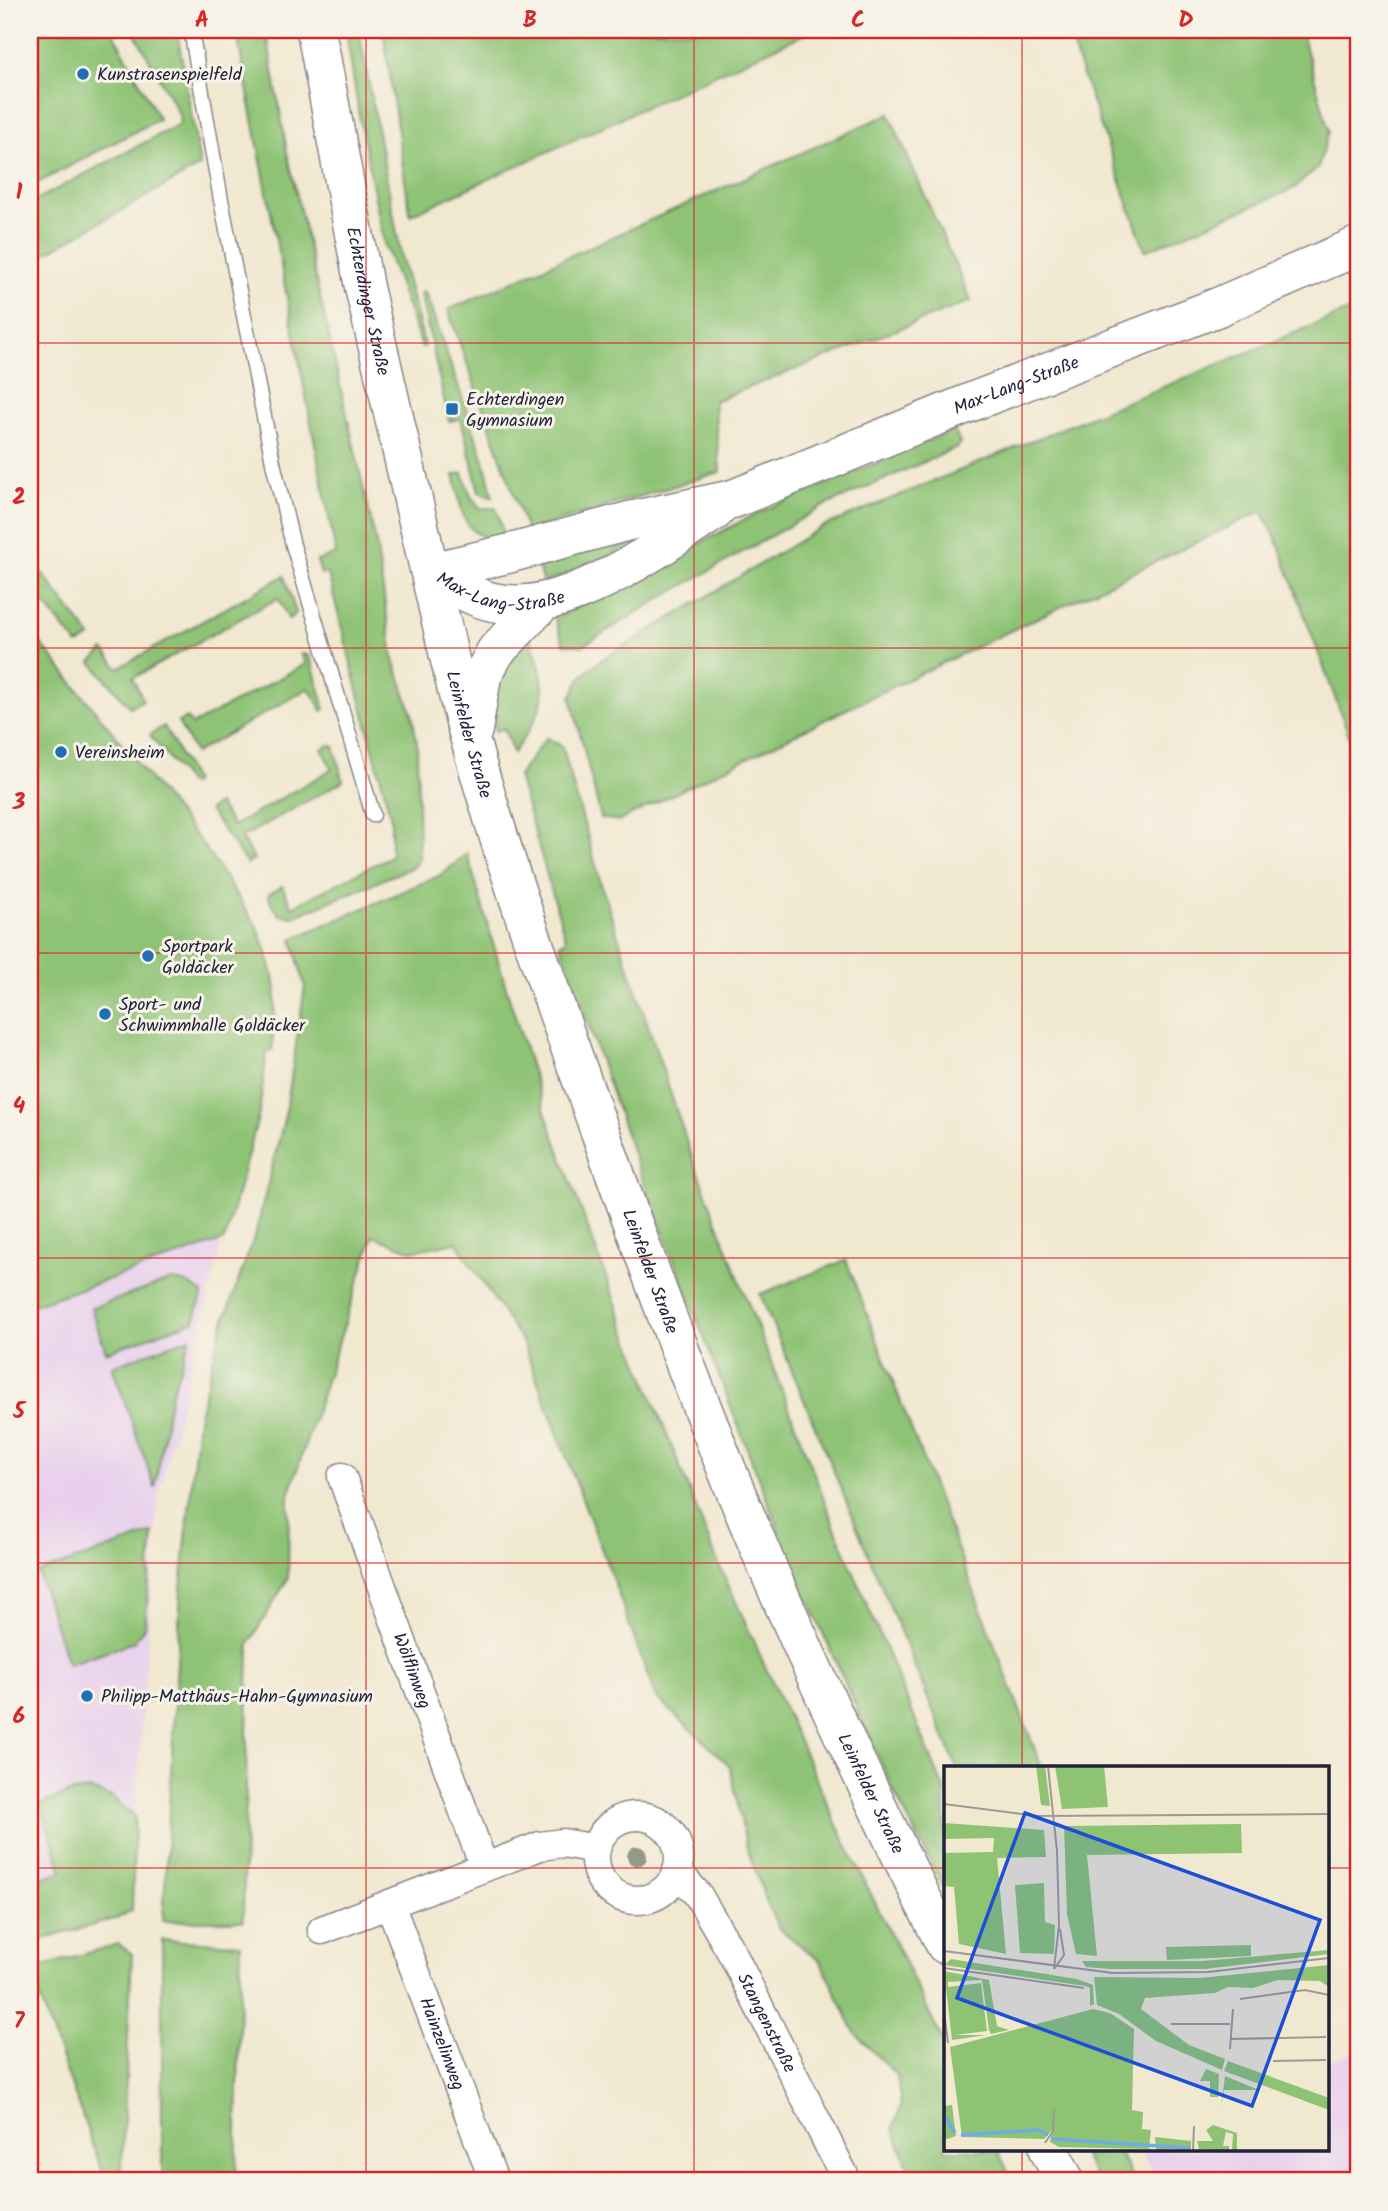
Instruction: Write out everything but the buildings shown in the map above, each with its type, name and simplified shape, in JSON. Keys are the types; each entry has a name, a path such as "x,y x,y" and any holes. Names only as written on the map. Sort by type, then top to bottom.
{"main road":[{"name":"Echterdinger Straße","path":"316,30 364,286 431,572"},
{"name":"Max-Lang-Straße","path":"431,572 629,520 733,499 1143,336 1358,246"},
{"name":"Max-Lang-Straße","path":"431,572 469,594 495,603 541,604 578,591 644,557 733,499"},
{"name":"Leinfelder Straße","path":"431,572 471,743 540,968 690,1377 780,1595 884,1824 944,1942"},
{"path":"471,743 482,676 496,652 541,604"},
{"path":"1050,2152 1065,2181"}],"street":[{"name":"Wölflinweg","path":"342,1476 484,1867"},
{"path":"634,1815 648,1817 670,1832 677,1844 677,1871 671,1883 660,1893 647,1899 626,1898 608,1888 600,1877 595,1863 596,1849 609,1826 634,1815"},
{"path":"322,1930 540,1846 563,1843 596,1849"},
{"name":"Stangenstraße","path":"677,1871 698,1895 733,1955 847,2181"},
{"name":"Hainzelinweg","path":"390,1904 494,2181"}],"lane":[{"path":"191,30 221,200 274,467 293,545 373,815"}],"shaded area":[{"name":"Philipp-Matthäus-Hahn-Gymnasium","path":"222,1241 158,1499 129,1894 30,1929 30,1306"},
{"path":"1358,2049 1358,2181 1156,2181 1142,2153 1328,2152 1328,2064"}],"green space":[{"name":"Kunstrasenspielfeld","path":"30,30 112,30 159,119 30,187"},
{"path":"133,30 177,30 200,166 30,262 30,203 180,124 179,114"},
{"path":"236,30 266,30 287,152 376,543 393,657 412,714 417,743 419,858 413,867 293,917 280,915 268,895 282,886 292,907 391,856 391,818 328,574 321,574 317,561 336,554"},
{"path":"346,30 359,30 401,256 425,346 422,347 384,243 360,121"},
{"path":"383,30 813,30 410,215"},
{"path":"1067,30 1301,30 1329,131 1318,168 1293,189 1145,251"},
{"path":"889,114 971,301 714,401 720,472 527,531 448,310"},
{"path":"425,292 483,457 493,497 479,492 461,419 449,421 420,293"},
{"path":"1358,307 1358,760 1276,538 1262,511 871,697 619,821 601,818 571,697 581,677 598,662 822,527"},
{"path":"954,430 960,443 956,448 826,505 582,646 564,644 555,619 757,513"},
{"path":"463,473 471,497 480,508 496,508 505,539 479,535 471,529 462,512 454,475"},
{"path":"634,533 638,542 581,569 543,583 536,560"},
{"path":"39,569 91,637 78,645 30,587 30,575"},
{"path":"284,576 296,613 289,620 278,598 133,678 143,700 130,707 91,662 104,650 118,668"},
{"name":"Sportpark Goldäcker","path":"30,630 204,846 256,925 266,949 276,988 272,1050 267,1051 259,1114 225,1238 30,1306"},
{"path":"530,636 542,676 542,700 534,721 513,753 504,728 495,731 489,706 498,662"},
{"path":"301,654 308,655 311,660 325,709 322,711 309,688 195,753 178,722 187,718 192,725 306,664"},
{"path":"164,726 194,781 190,785 150,735"},
{"path":"546,738 562,746 603,891 693,1160 835,1528 944,1789 944,1888 895,1794 792,1564 637,1165 560,944 566,940 518,776"},
{"path":"329,745 334,746 343,781 241,838 254,859 247,864 209,810 218,804 233,826 332,769 322,749"},
{"path":"467,853 545,1112 626,1331 716,1558 836,1823 944,2043 944,2152 998,2152 1013,2181 914,2181 893,2128 901,2106 897,2076 855,2033 821,1962 779,1928 746,1845 730,1766 655,1696 523,1343 456,1242 412,1251 373,1236 289,1495 288,1578 249,1644 243,1921 163,1921 181,1589 198,1419 220,1332 256,1232 286,1111 305,986 292,939 443,874"},
{"path":"846,1260 1041,1766 956,1766 760,1294"},
{"path":"171,1280 185,1282 203,1293 194,1321 106,1352 91,1308"},
{"path":"190,1338 170,1398 155,1488 112,1366"},
{"path":"153,1533 145,1626 134,1642 68,1664 38,1573"},
{"path":"90,1790 112,1797 135,1817 132,1910 118,1918 30,1943 30,1882 62,1871 40,1804 73,1792"},
{"path":"162,1940 241,1944 236,2181 162,2181"},
{"path":"118,1944 132,1954 121,2181 106,2181 35,1985 30,1987 30,1970"},
{"path":"1082,2152 1119,2152 1134,2181 1097,2181"}],"place":[{"name":"Kunstrasenspielfeld","path":"83,74"},
{"name":"Echterdingen Gymnasium","path":"452,409"},
{"name":"Vereinsheim","path":"61,752"},
{"name":"Sportpark Goldäcker","path":"148,956"},
{"name":"Sport- und Schwimmhalle Goldäcker","path":"105,1014"},
{"name":"Philipp-Matthäus-Hahn-Gymnasium","path":"87,1696"}]}
